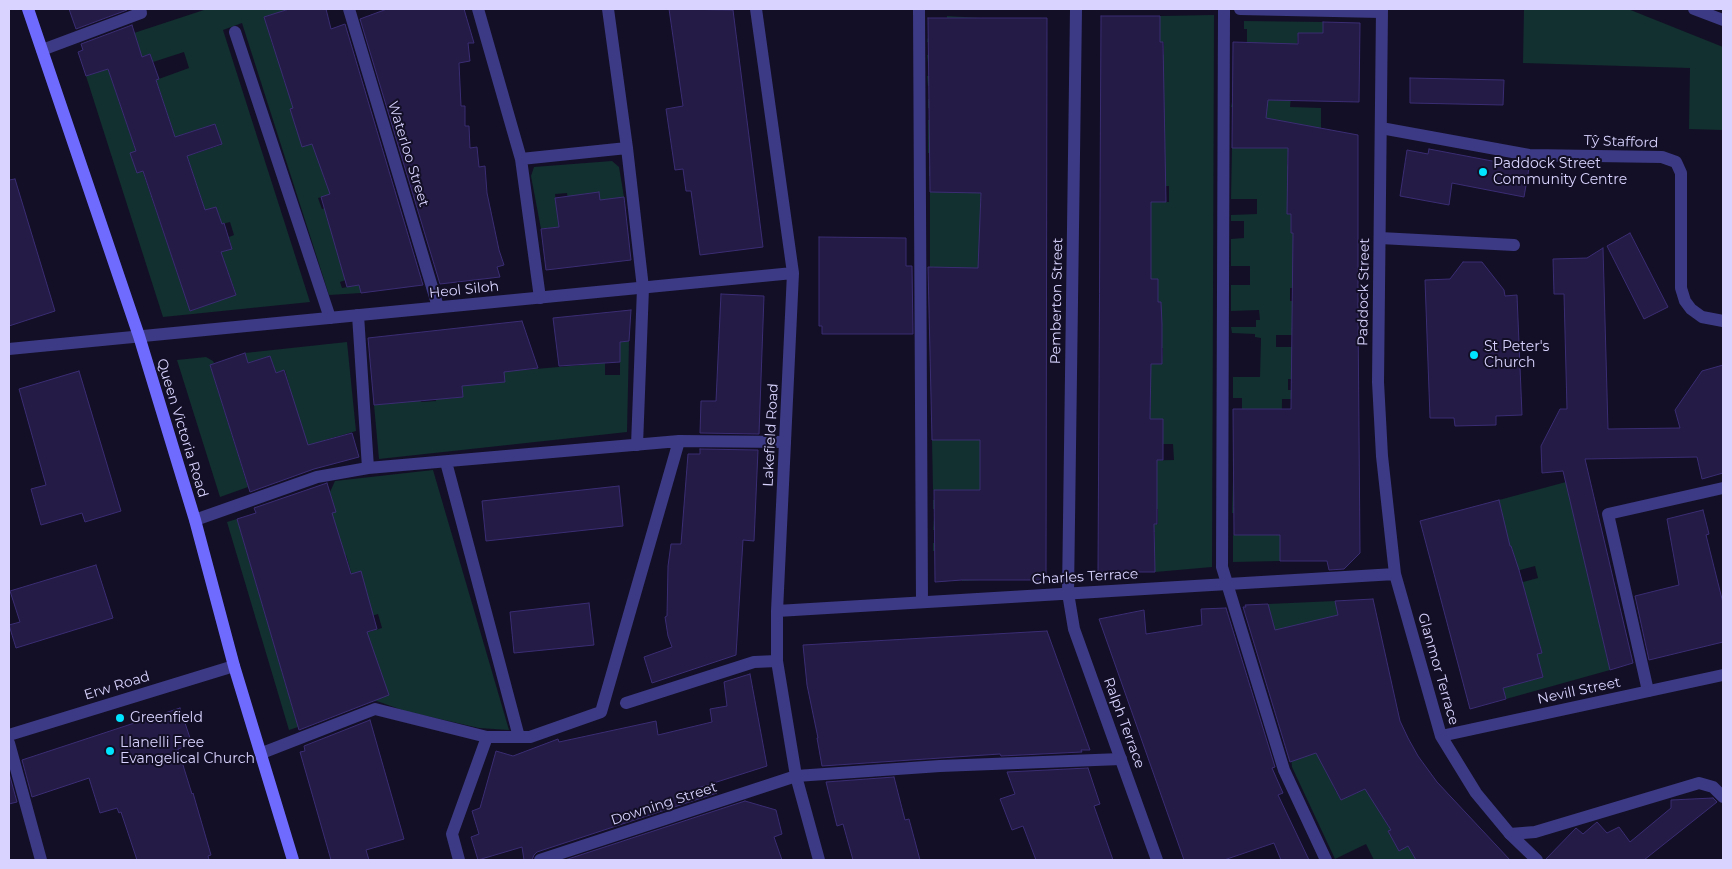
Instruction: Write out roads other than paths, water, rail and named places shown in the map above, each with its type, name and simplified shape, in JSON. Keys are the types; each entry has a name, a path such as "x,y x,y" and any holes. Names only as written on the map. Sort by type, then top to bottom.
{"street":[{"name":"Queen Victoria Road","path":"28,9 139,336 195,520 234,666 293,860"},
{"path":"42,50 141,12 140,9"},
{"name":"Waterloo Street","path":"349,9 438,308"},
{"path":"478,9 521,160 540,298"},
{"path":"608,9 627,148 643,288 637,445"},
{"name":"Lakefield Road","path":"756,9 793,273 777,611 777,661 796,776 819,860"},
{"path":"919,9 922,602"},
{"name":"Pemberton Street","path":"1068,593 1076,9"},
{"path":"1224,9 1222,567 1284,770 1326,860"},
{"path":"1240,9 1382,11"},
{"path":"1694,9 1723,20"},
{"name":"Paddock Street","path":"1382,11 1379,391 1382,456 1395,574"},
{"path":"235,32 330,318"},
{"name":"Tŷ Stafford","path":"1381,128 1529,154 1662,157 1676,162 1682,172 1681,288 1685,300 1691,309 1702,317 1723,321"},
{"path":"521,160 627,148"},
{"path":"1380,238 1514,244"},
{"name":"Heol Siloh","path":"9,348 793,273"},
{"path":"358,315 368,468"},
{"path":"195,520 317,477 368,468 679,441 785,442"},
{"path":"262,753 375,709 487,737 530,736 601,712 679,441"},
{"path":"446,462 519,736"},
{"path":"1648,691 1608,514 1723,488"},
{"name":"Charles Terrace","path":"777,611 1395,574"},
{"name":"Glanmor Terrace","path":"1395,574 1441,736 1476,793 1510,834 1537,860"},
{"name":"Ralph Terrace","path":"1068,593 1074,629 1157,860"},
{"path":"626,703 754,662 777,661"},
{"name":"Erw Road","path":"9,735 234,666"},
{"name":"Nevill Street","path":"1441,736 1723,675"},
{"path":"459,860 452,834 487,737"},
{"path":"9,743 41,860"},
{"name":"Downing Street","path":"540,860 796,776 940,766 1121,759"},
{"path":"1510,834 1535,832 1699,783 1713,787 1723,797"}],"place":[{"name":"Paddock Street Community Centre","path":"1483,172"},
{"name":"St Peter's Church","path":"1474,355"},
{"name":"Greenfield","path":"120,718"},
{"name":"Llanelli Free Evangelical Church","path":"110,751"}]}
